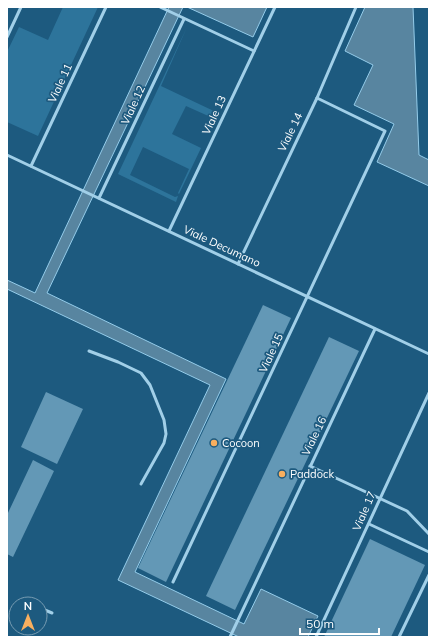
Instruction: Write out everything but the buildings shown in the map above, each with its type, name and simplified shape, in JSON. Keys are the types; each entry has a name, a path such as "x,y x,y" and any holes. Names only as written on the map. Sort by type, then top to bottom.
{"lane":[{"path":"7,37 21,7"},
{"name":"Viale 11","path":"31,166 106,7"},
{"path":"160,7 254,51"},
{"name":"Viale 13","path":"169,231 275,7"},
{"name":"Viale 14","path":"238,264 317,98 356,7"},
{"name":"Viale 12","path":"99,198 184,19"},
{"name":"Viale 15","path":"173,582 386,131 317,98"},
{"name":"Viale Decumano","path":"7,155 429,354"},
{"name":"Viale 16","path":"230,637 375,328"},
{"path":"89,351 141,373 150,385 164,420 166,434 164,443 141,484"},
{"name":"Viale 17","path":"316,637 369,524 379,498 429,393"},
{"path":"310,466 407,511 429,534"},
{"path":"369,524 429,552"},
{"path":"400,637 429,575"},
{"path":"48,611 52,613"}],"shaded area":[{"path":"63,7 98,7 38,136 7,122 7,52 19,27 48,40"},
{"path":"169,7 183,7 47,293 226,379 135,572 244,624 261,589 318,616 308,637 239,637 118,580 210,385 7,289 7,280 35,293"},
{"path":"187,7 267,7 253,37"},
{"path":"365,7 413,7 419,155 429,160 429,186 377,162 394,124 354,105 373,65 345,51"},
{"path":"187,27 161,86 218,113 215,119 186,106 172,134 201,148 179,194 178,193 189,169 143,147 130,175 175,197 178,196 176,202 118,174"}],"place":[{"name":"Cocoon","path":"214,443"},
{"name":"Paddock","path":"282,474"}]}
